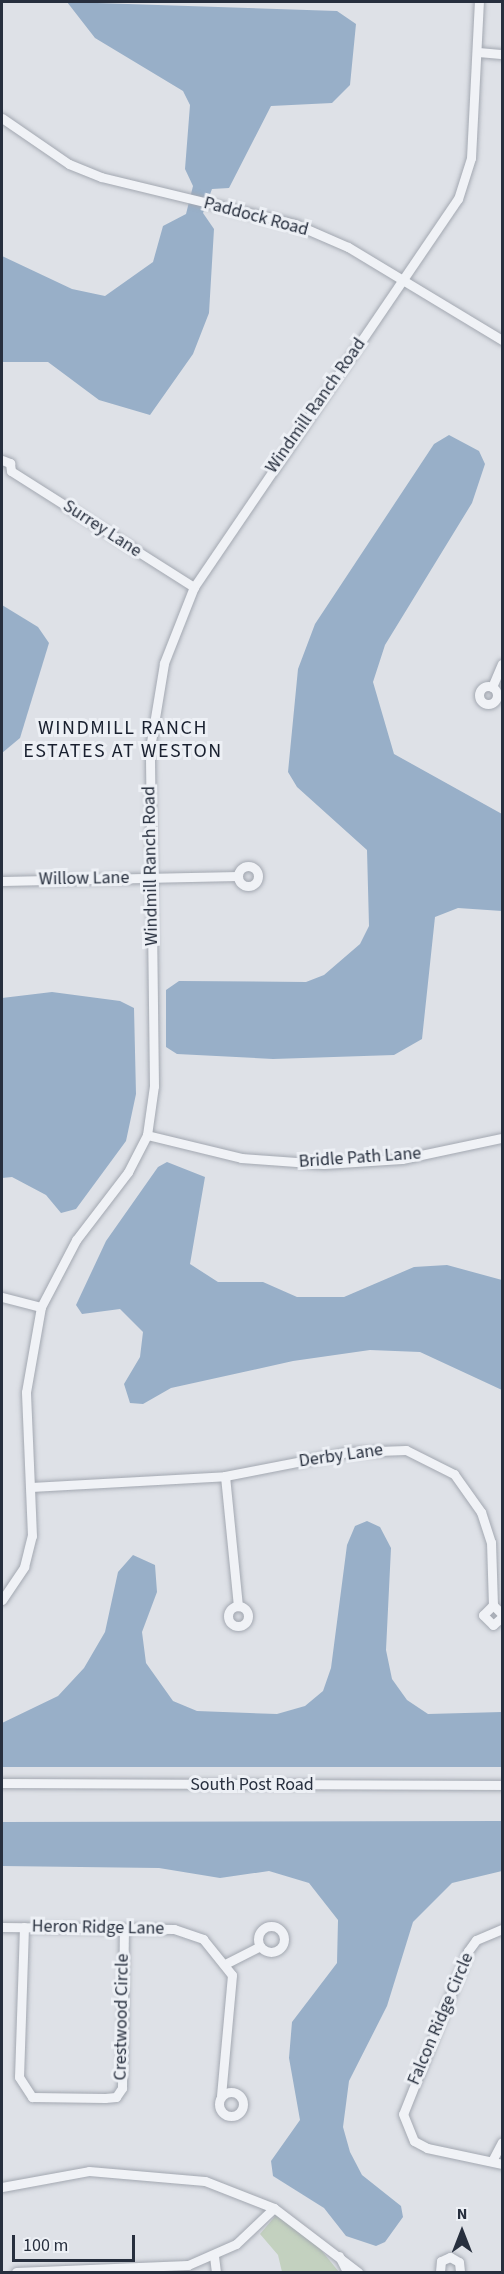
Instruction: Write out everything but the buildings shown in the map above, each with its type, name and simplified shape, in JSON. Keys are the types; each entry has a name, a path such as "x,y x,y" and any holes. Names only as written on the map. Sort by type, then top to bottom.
{"street":[{"name":"Windmill Ranch Road","path":"2,1600 24,1567 32,1536 26,1392 42,1307 76,1240 128,1172 147,1135 154,1086 150,748 164,663 194,587 458,198 466,176 479,2"},
{"path":"477,52 502,54"},
{"name":"Paddock Road","path":"2,117 69,164 179,196 295,224 404,280 502,340"},
{"name":"Surrey Lane","path":"2,460 10,463 6,472 194,587"},
{"path":"492,687 502,664"},
{"name":"Willow Lane","path":"2,881 238,876"},
{"name":"Bridle Path Lane","path":"147,1135 241,1158 324,1164 402,1159 502,1138"},
{"path":"2,1297 42,1307"},
{"name":"Derby Lane","path":"31,1487 225,1476 380,1448 430,1460 454,1474 481,1512 491,1542 493,1605 502,1615 496,1625 485,1622 483,1611 493,1605"},
{"path":"225,1476 238,1606"},
{"name":"South Post Road","path":"2,1783 502,1785"},
{"name":"Heron Ridge Lane","path":"2,1927 174,1929 203,1940 227,1963"},
{"name":"Crestwood Circle","path":"24,1927 19,2077 33,2097 116,2097 122,2088 124,1930"},
{"name":"Falcon Ridge Circle","path":"498,2161 427,2148 414,2141 403,2114 468,1951 486,1934 502,1929"},
{"path":"221,2096 232,1993 227,1963 260,1946"},
{"path":"498,2161 502,2142"},
{"path":"2,2187 41,2176 119,2171 205,2181 274,2208 338,2254 358,2272"},
{"path":"16,2272 160,2271 214,2256 255,2230 274,2208"},
{"path":"338,2254 347,2272"},
{"path":"214,2256 216,2272"},
{"path":"440,2272 441,2261 450,2257 459,2262 460,2272"}],"green space":[{"path":"277,2214 309,2235 339,2272 282,2272 278,2255 260,2234"}],"water":[{"path":"67,2 337,11 356,24 350,85 332,103 271,106 229,188 212,189 203,213 214,229 209,313 193,354 150,415 99,400 48,362 2,362 2,256 72,289 105,296 153,262 163,226 186,214 193,186 185,169 190,105 183,91 95,38"},
{"path":"449,435 479,451 485,464 472,503 385,645 373,682 394,754 502,814 502,911 458,908 435,917 422,1039 394,1055 273,1059 177,1054 166,1047 166,990 179,981 306,982 324,975 360,944 369,926 367,850 297,787 288,772 298,669 315,624 434,444"},
{"path":"2,605 38,627 49,643 20,738 2,753"},
{"path":"52,992 120,1001 134,1008 136,1094 126,1141 76,1209 61,1213 46,1195 12,1177 2,1178 2,998"},
{"path":"167,1162 205,1177 190,1264 218,1282 263,1282 297,1297 344,1297 414,1267 447,1265 502,1280 502,1390 420,1352 370,1350 293,1361 171,1388 143,1404 130,1403 124,1384 140,1357 143,1332 120,1309 82,1314 76,1305 106,1241 158,1167"},
{"path":"367,1521 380,1527 391,1548 386,1650 392,1679 407,1700 428,1714 502,1712 502,1767 2,1767 2,1723 58,1696 84,1668 105,1632 118,1572 133,1555 155,1565 157,1592 142,1632 146,1663 173,1701 197,1711 277,1714 305,1706 323,1691 331,1668 347,1545 355,1526"},
{"path":"502,1821 502,1871 452,1883 413,1922 387,2006 349,2081 343,2127 350,2152 362,2175 401,2206 403,2217 385,2242 376,2246 346,2236 324,2208 273,2176 271,2161 300,2120 289,2058 292,2022 337,1963 338,1920 309,1883 269,1871 220,1878 159,1868 2,1866 2,1822"}],"district":[{"name":"WINDMILL RANCH ESTATES AT WESTON","path":"123,740"}]}
